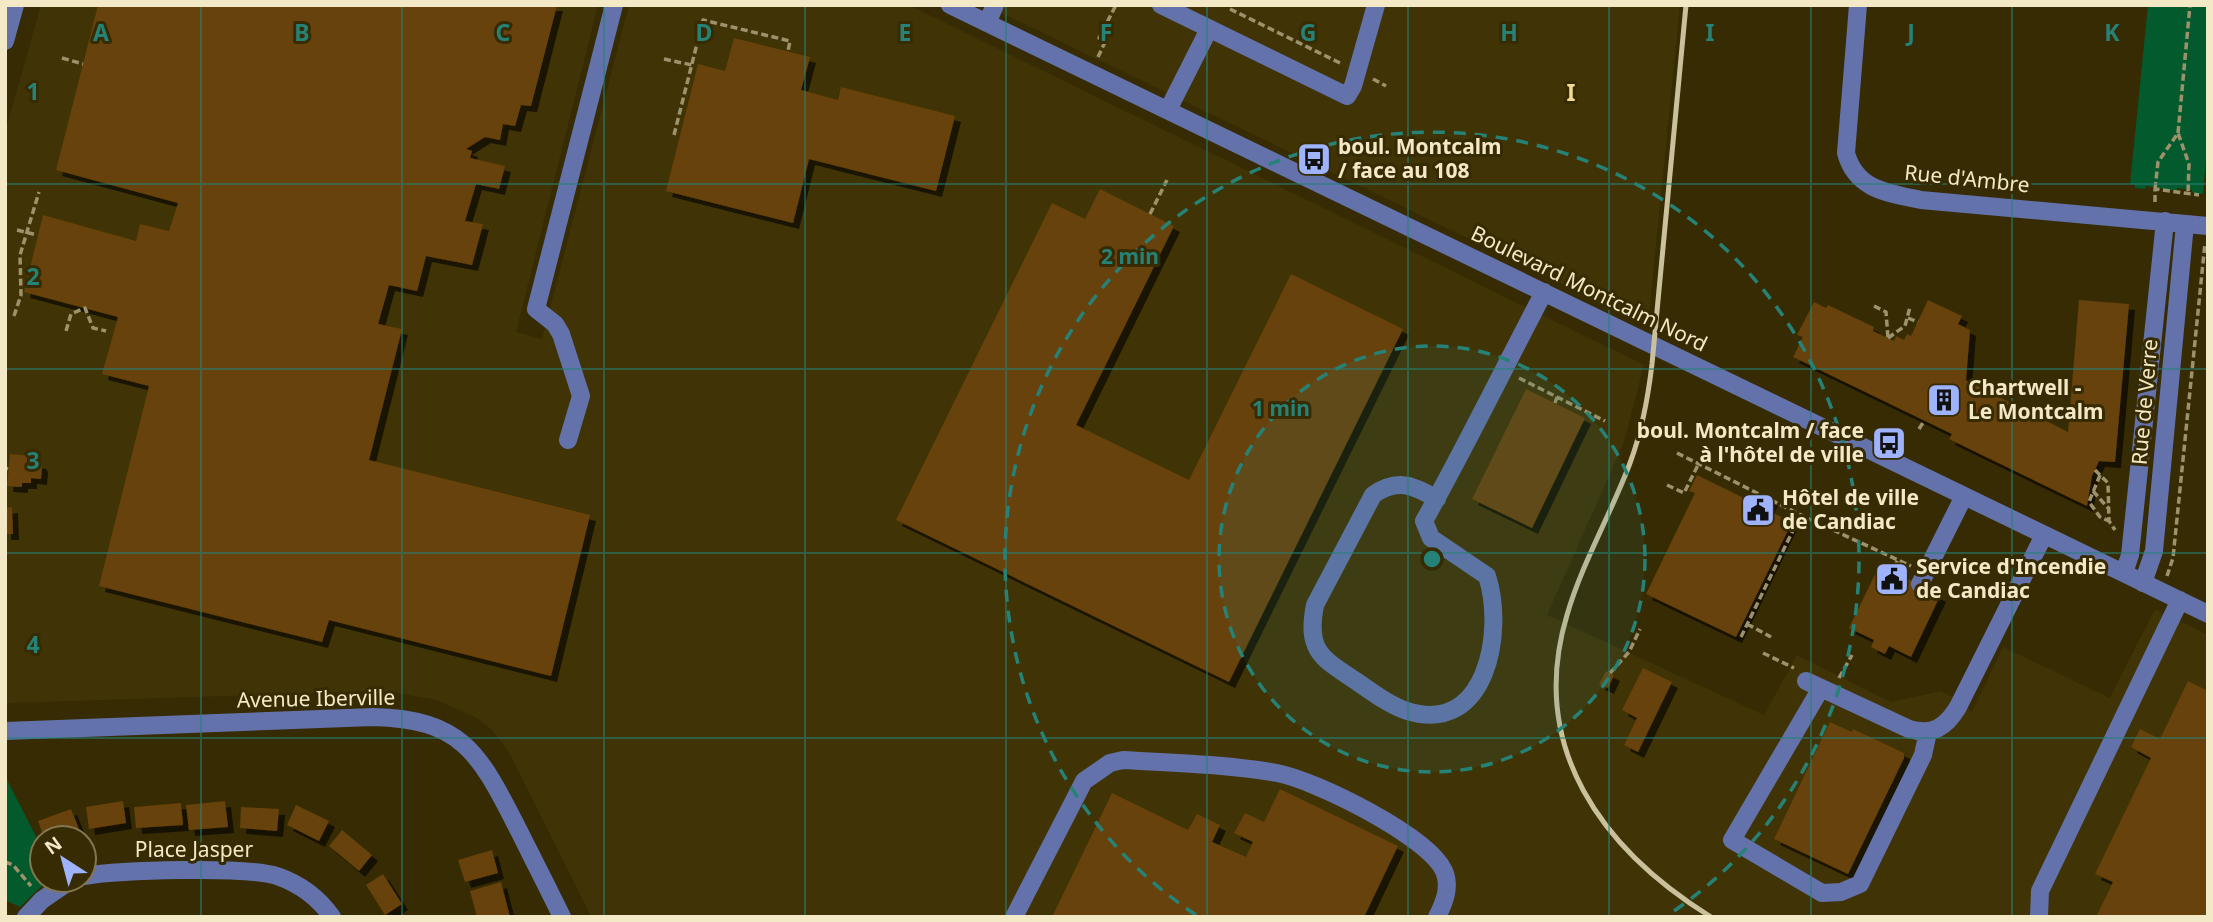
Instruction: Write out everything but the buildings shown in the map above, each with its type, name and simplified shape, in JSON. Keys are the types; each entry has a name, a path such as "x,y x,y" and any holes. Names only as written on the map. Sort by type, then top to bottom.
{"street":[{"path":"5,41 15,5"},
{"path":"568,440 581,396 561,334 555,324 536,309 614,5"},
{"name":"Boulevard Montcalm Nord","path":"950,5 2208,614"},
{"path":"987,23 995,5"},
{"path":"1161,5 1347,96 1376,5"},
{"name":"Rue d'Ambre","path":"1858,5 1846,153 1851,167 1866,184 1881,192 1921,200 2165,221 2207,231"},
{"path":"1168,110 1209,29"},
{"name":"Rue de Verre","path":"2124,573 2130,555 2165,221"},
{"name":"Rue de Verre","path":"2143,583 2154,551 2185,224"},
{"path":"1437,499 1406,484 1384,487 1373,495 1315,605 1311,624 1317,649 1324,660 1383,699 1409,711 1447,711 1469,696 1486,674 1496,623 1492,575 1431,538 1424,521 1437,499 1544,292"},
{"path":"1920,584 1964,496"},
{"path":"1928,732 1923,755 1860,884 1841,892 1822,893 1732,840 1819,687 1909,729 1928,732 1947,724 2044,535"},
{"path":"2039,917 2040,891 2180,600"},
{"name":"Avenue Iberville","path":"5,731 373,718 424,725 464,743 484,764 562,917"},
{"path":"1014,917 1084,781 1110,763 1123,760 1228,766 1304,780 1391,825 1422,844 1436,858 1445,873 1447,889 1437,917"},
{"name":"Place Jasper","path":"98,875 264,873 307,890 331,917"},
{"path":"26,917 51,894"}],"path":[{"path":"1098,58 1105,42 1099,38 1116,5"},
{"path":"2188,193 2189,164 2178,133 2189,5"},
{"path":"1230,9 1347,66"},
{"path":"674,135 703,20 790,41 788,51"},
{"path":"62,58 83,64"},
{"path":"664,59 692,65"},
{"path":"1367,76 1386,86"},
{"path":"2155,202 2158,162 2178,133"},
{"path":"1150,214 1167,180"},
{"path":"2155,190 2199,195"},
{"path":"14,316 21,295 20,255 39,192"},
{"path":"17,230 37,235"},
{"name":"Rue de Verre","path":"2167,576 2173,558 2207,231"},
{"path":"1874,306 1886,312 1888,338 1905,326 1910,307"},
{"path":"66,331 71,314 85,308 93,328 106,331"},
{"path":"1908,317 1917,322"},
{"path":"1518,378 1605,421"},
{"path":"1555,404 1558,397"},
{"path":"1919,429 1924,421"},
{"path":"1676,453 1815,522"},
{"path":"1667,485 1684,493 1698,465"},
{"path":"2095,470 2108,483 2109,521 2119,538"},
{"path":"2100,475 2089,502 2100,517 2109,521"},
{"path":"2093,491 2109,510"},
{"path":"1741,638 1801,514"},
{"path":"1833,530 1911,566"},
{"path":"1894,567 1898,560"},
{"path":"1747,624 1770,637"},
{"path":"1610,673 1629,652 1640,629"},
{"path":"1763,653 1803,672 1819,687 1852,655"},
{"path":"5,862 13,865 28,883"}],"shaded area":[{"path":"41,5 598,5 516,332 542,339 629,5 909,5 1644,365 1624,442 1547,615 1764,715 1797,655 1891,702 1941,691 1961,701 1972,712 2003,647 2110,698 2155,609 2208,635 2208,917 591,917 509,752 492,730 477,718 437,700 385,691 8,703 5,710 5,132"},
{"path":"985,5 1680,5 1648,325 1627,315"}],"green space":[{"path":"2148,5 2208,5 2208,138 2203,194 2177,188 2177,191 2146,186 2145,189 2135,188 2135,185 2130,184"},
{"path":"5,776 30,824 28,894 33,894 20,907 5,900"}],"railway":[{"path":"1686,5 1652,364 1646,402 1630,463 1580,576 1567,615 1557,663 1557,709 1567,751 1583,791 1607,827 1637,860 1672,890 1711,917"}],"place":[{"name":"boul. Montcalm / face au 108","path":"1314,159"},
{"name":"Chartwell - Le Montcalm","path":"1944,400"},
{"name":"boul. Montcalm / face à l'hôtel de ville","path":"1889,443"},
{"name":"Hôtel de ville de Candiac","path":"1758,510"},
{"name":"Service d'Incendie de Candiac","path":"1892,579"}],"district":[{"name":"I","path":"1571,93"}]}
